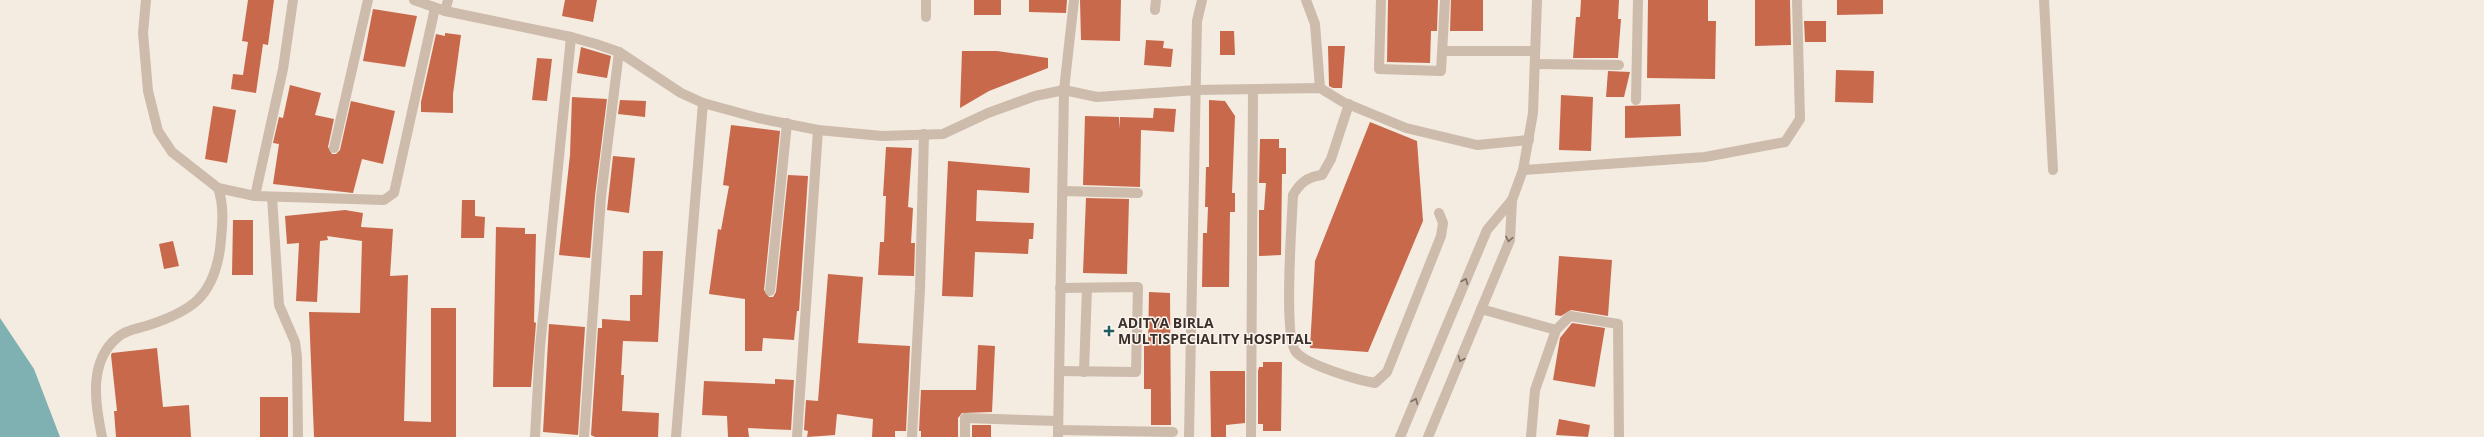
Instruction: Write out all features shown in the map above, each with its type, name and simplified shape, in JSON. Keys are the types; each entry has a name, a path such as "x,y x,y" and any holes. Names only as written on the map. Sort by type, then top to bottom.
{"street":[{"path":"146,0 143,33 148,91 158,131 172,152 218,188 254,196 384,200 391,197 394,193 440,10 448,0"},
{"path":"254,196 283,69 293,0"},
{"path":"334,148 368,0"},
{"path":"414,0 440,10 571,37 619,52 682,93 703,103 818,130 882,136 942,134 988,113 1028,98 1064,90 1097,97 1197,90 1253,91 1320,88 1349,104 1406,128 1477,145 1529,140"},
{"path":"926,0 926,16"},
{"path":"1058,429 1064,90 1074,0"},
{"path":"1189,437 1197,90 1197,20 1202,0"},
{"path":"1306,0 1315,24 1320,88"},
{"path":"1381,0 1379,69 1442,71 1445,0"},
{"path":"1428,437 1510,240 1512,200 1523,170 1533,113 1536,0"},
{"path":"1636,100 1638,0"},
{"path":"1523,170 1705,157 1785,142 1800,119 1797,0"},
{"path":"2044,0 2053,170"},
{"path":"535,437 540,347 571,37"},
{"path":"1442,51 1535,51"},
{"path":"584,437 601,197 619,52"},
{"path":"1535,64 1618,65"},
{"path":"1251,437 1253,91"},
{"path":"676,437 703,103"},
{"path":"1349,104 1332,159 1322,175 1312,176 1299,184 1293,195 1289,320 1290,338 1296,352 1311,362 1359,381 1375,383 1387,372 1441,236 1443,223 1439,212"},
{"path":"770,291 787,123"},
{"path":"797,437 818,130"},
{"path":"912,437 920,289 924,134"},
{"path":"102,437 96,410 96,378 106,348 118,336 179,315 195,303 206,289 218,260 220,246 222,207 218,188"},
{"path":"1063,191 1138,193"},
{"path":"272,197 279,305 295,342 297,357 298,437"},
{"path":"1400,437 1486,230 1512,200"},
{"path":"1059,371 1136,372 1138,287 1060,288"},
{"path":"1084,372 1087,288"},
{"path":"1481,309 1556,330"},
{"path":"1531,437 1535,390 1556,330 1570,316 1618,324 1619,437"},
{"path":"965,437 965,418 1058,429 1173,432"}],"water":[{"path":"0,318 34,369 60,437 0,437"}],"building":[{"path":"248,0 274,0 268,45 263,44 256,93 231,89 233,74 243,75 248,42 242,41"},
{"path":"565,0 597,0 593,22 562,16"},
{"path":"974,0 1001,0 1001,15 974,15"},
{"path":"1029,0 1067,0 1066,13 1029,12"},
{"path":"1080,0 1121,0 1120,41 1081,40"},
{"path":"1388,0 1438,0 1437,31 1431,31 1430,63 1387,62"},
{"path":"1451,0 1483,0 1483,31 1450,31"},
{"path":"1581,0 1619,0 1618,19 1621,19 1618,58 1573,58 1576,17 1580,17"},
{"path":"1648,0 1708,0 1708,21 1716,21 1715,79 1647,78"},
{"path":"1755,0 1790,0 1791,45 1755,46"},
{"path":"1837,0 1883,0 1883,14 1837,15"},
{"path":"373,9 417,16 405,67 363,61"},
{"path":"1804,21 1826,21 1826,42 1805,42"},
{"path":"1220,31 1234,31 1235,55 1220,55"},
{"path":"445,33 461,35 453,94 453,113 421,112 421,102 436,34 445,36"},
{"path":"1146,40 1164,41 1163,48 1173,49 1171,67 1144,65"},
{"path":"1328,46 1345,46 1342,88 1333,88 1329,86"},
{"path":"581,47 611,56 607,78 577,73"},
{"path":"962,51 997,51 1048,58 1048,68 989,91 960,108"},
{"path":"537,58 552,59 547,101 532,100"},
{"path":"1836,70 1874,71 1873,103 1835,102"},
{"path":"1608,71 1630,72 1624,97 1606,97"},
{"path":"290,85 321,93 315,115 334,119 328,147 332,154 336,154 340,150 351,101 395,111 383,164 362,159 353,193 273,184 279,144 273,143 279,117 283,118"},
{"path":"1561,95 1593,97 1591,151 1559,150"},
{"path":"572,97 607,99 595,196 590,258 559,255 570,155"},
{"path":"620,100 646,101 645,117 618,114"},
{"path":"1209,100 1225,101 1235,116 1232,193 1235,193 1235,212 1230,212 1229,287 1202,287 1203,233 1207,233 1208,207 1205,207 1206,167 1209,167"},
{"path":"1680,104 1681,136 1625,138 1625,106"},
{"path":"213,106 236,110 227,163 205,159"},
{"path":"1154,108 1176,109 1174,132 1141,130 1140,187 1083,185 1085,116 1119,117 1120,129 1120,117 1153,118"},
{"path":"1370,122 1417,141 1423,221 1368,352 1310,348 1315,261"},
{"path":"731,125 780,131 764,290 769,297 773,297 776,292 788,175 808,176 799,311 797,311 794,340 763,338 762,351 745,351 745,299 709,294 718,229 721,230 729,186 723,185"},
{"path":"1260,139 1279,139 1279,148 1286,148 1286,174 1282,174 1281,255 1259,256 1259,210 1264,210 1266,183 1259,183"},
{"path":"886,147 912,148 908,207 913,208 911,243 915,243 914,276 878,275 880,242 884,242 886,196 883,196"},
{"path":"613,156 635,158 629,213 607,210"},
{"path":"948,161 1030,168 1029,193 977,190 976,221 1034,223 1033,239 1029,239 1028,254 975,252 973,297 942,296"},
{"path":"1086,198 1129,199 1127,274 1083,273"},
{"path":"462,200 475,200 475,216 485,217 484,238 461,238"},
{"path":"345,210 363,213 361,227 393,229 390,276 408,275 404,421 431,422 431,308 456,308 456,437 314,437 309,312 360,313 362,241 327,236 328,240 320,241 317,302 296,301 299,243 287,244 285,216"},
{"path":"233,220 253,220 253,275 232,275"},
{"path":"496,227 525,228 525,234 536,234 534,322 536,323 531,387 493,387"},
{"path":"173,241 179,266 164,269 159,244"},
{"path":"643,251 663,251 658,342 623,341 621,375 624,375 622,411 659,413 658,437 595,437 591,435 598,328 602,328 602,319 630,321 630,295 642,295"},
{"path":"1559,256 1612,260 1608,316 1571,310 1561,316 1555,315"},
{"path":"828,274 863,277 858,343 910,346 906,431 895,431 895,437 872,437 873,419 837,414 835,435 807,437 808,431 804,430 806,400 818,401"},
{"path":"1149,292 1170,293 1171,425 1151,425 1151,389 1144,389 1144,346 1148,346"},
{"path":"1572,323 1605,328 1595,387 1553,380 1560,338"},
{"path":"549,324 585,327 578,435 543,432"},
{"path":"978,345 995,346 992,412 962,413 958,418 958,437 921,437 921,431 919,431 921,390 976,390"},
{"path":"157,348 163,407 189,405 191,437 116,437 114,411 117,411 111,355 112,353"},
{"path":"1263,362 1282,362 1281,431 1263,431 1263,424 1258,424 1258,371 1259,367 1263,367"},
{"path":"1210,371 1245,371 1245,423 1226,425 1226,437 1211,437"},
{"path":"775,379 794,380 791,430 748,428 749,437 728,437 727,416 702,415 704,381 775,384"},
{"path":"260,397 288,397 288,437 260,437"},
{"path":"1559,419 1590,425 1588,437 1556,435"},
{"path":"972,425 991,425 991,437 972,437"}],"place":[{"name":"ADITYA BIRLA MULTISPECIALITY HOSPITAL","path":"1109,331"}]}
